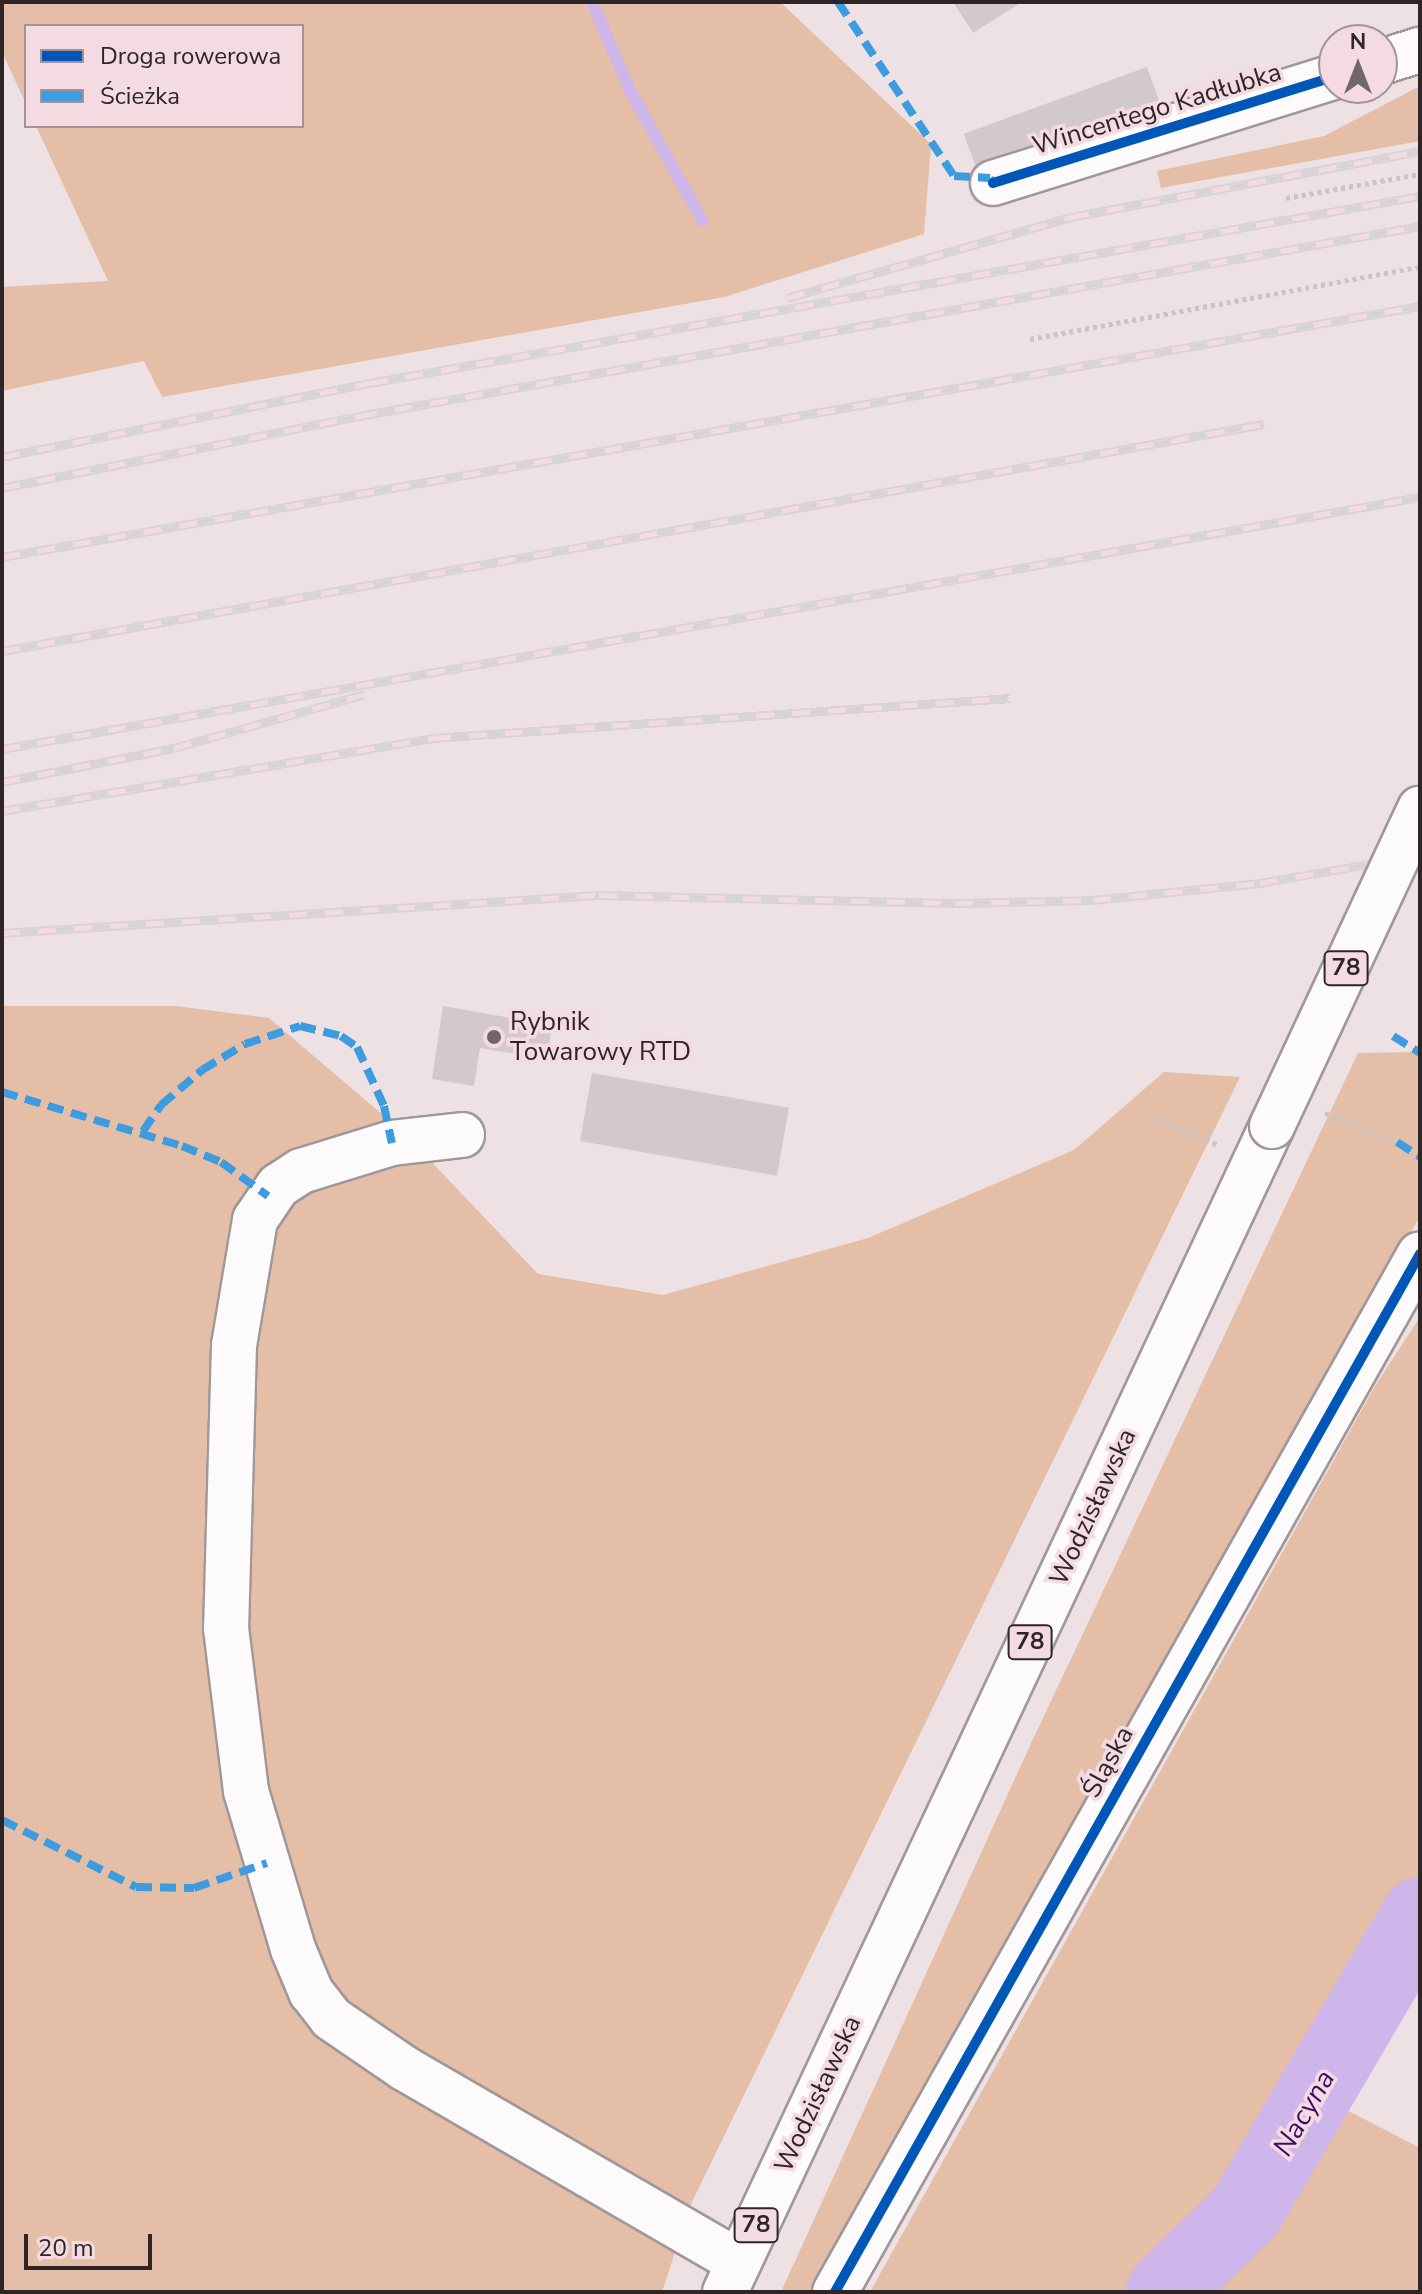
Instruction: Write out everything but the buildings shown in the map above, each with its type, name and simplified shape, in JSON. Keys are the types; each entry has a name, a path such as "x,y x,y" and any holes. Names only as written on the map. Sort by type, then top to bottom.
{"main road":[{"path":"1398,57 1420,50"},
{"name":"Wincentego Kadłubka","path":"993,183 1318,82"},
{"name":"Wodzisławska","path":"732,2277 1420,809"},
{"path":"462,1135 392,1143 301,1171 278,1186 255,1220 234,1345 226,1628 246,1791 293,1949 311,1992 331,2018 732,2277"},
{"name":"Śląska","path":"835,2292 1420,1254"}],"path":[{"path":"1286,198 1420,174"},
{"path":"1030,339 1420,267"},
{"path":"1317,1110 1397,1142"},
{"path":"1154,1117 1226,1148"}],"shaded area":[{"path":"2,2 780,2 931,144 924,234 724,297 162,397 144,361 2,391 2,287 108,281 37,128 304,128 304,24 24,24 24,100 2,52"},
{"path":"1420,86 1420,141 1161,188 1157,171 1324,136 1385,104 1398,104 1398,97"},
{"path":"2,1006 175,1006 269,1018 403,1132 538,1274 663,1295 868,1238 1074,1150 1164,1072 1240,1077 690,2206 662,2292 2,2292"},
{"path":"1420,1052 1420,1216 814,2292 781,2292 1033,1739 1358,1053"},
{"path":"1420,1317 1420,1946 1285,2179 1233,2243 1136,2292 870,2292 1375,1386"},
{"path":"1339,2106 1420,2148 1420,2292 1199,2292 1256,2235 1305,2175"}],"waterway":[{"path":"592,2 630,90 702,220"},
{"name":"Nacyna","path":"1164,2292 1246,2211 1420,1915"}],"railway":[{"path":"787,298 1071,217 1420,151"},
{"path":"2,457 370,383 1420,196"},
{"path":"2,488 359,416 1420,226"},
{"path":"2,557 1420,306"},
{"path":"2,651 1264,424"},
{"path":"2,749 1420,497"},
{"path":"2,782 174,748 365,694"},
{"path":"2,811 433,738 1011,698"},
{"path":"2,933 599,895 955,903 1093,900 1260,883 1420,855"}],"marked path":[{"path":"838,2 954,176 990,178 993,183"},
{"path":"143,1131 161,1105 202,1070 245,1044 300,1026 341,1036 357,1047 384,1106 392,1143"},
{"path":"1393,1036 1420,1053"},
{"path":"2,1092 182,1146 221,1162 268,1196"},
{"path":"1397,1142 1420,1157"},
{"path":"2,1820 136,1887 194,1888 267,1863"}],"cycle path":[{"path":"993,183 1318,82"},
{"path":"835,2292 1420,1254"}],"place":[{"name":"Rybnik Towarowy RTD","path":"494,1037"}]}
